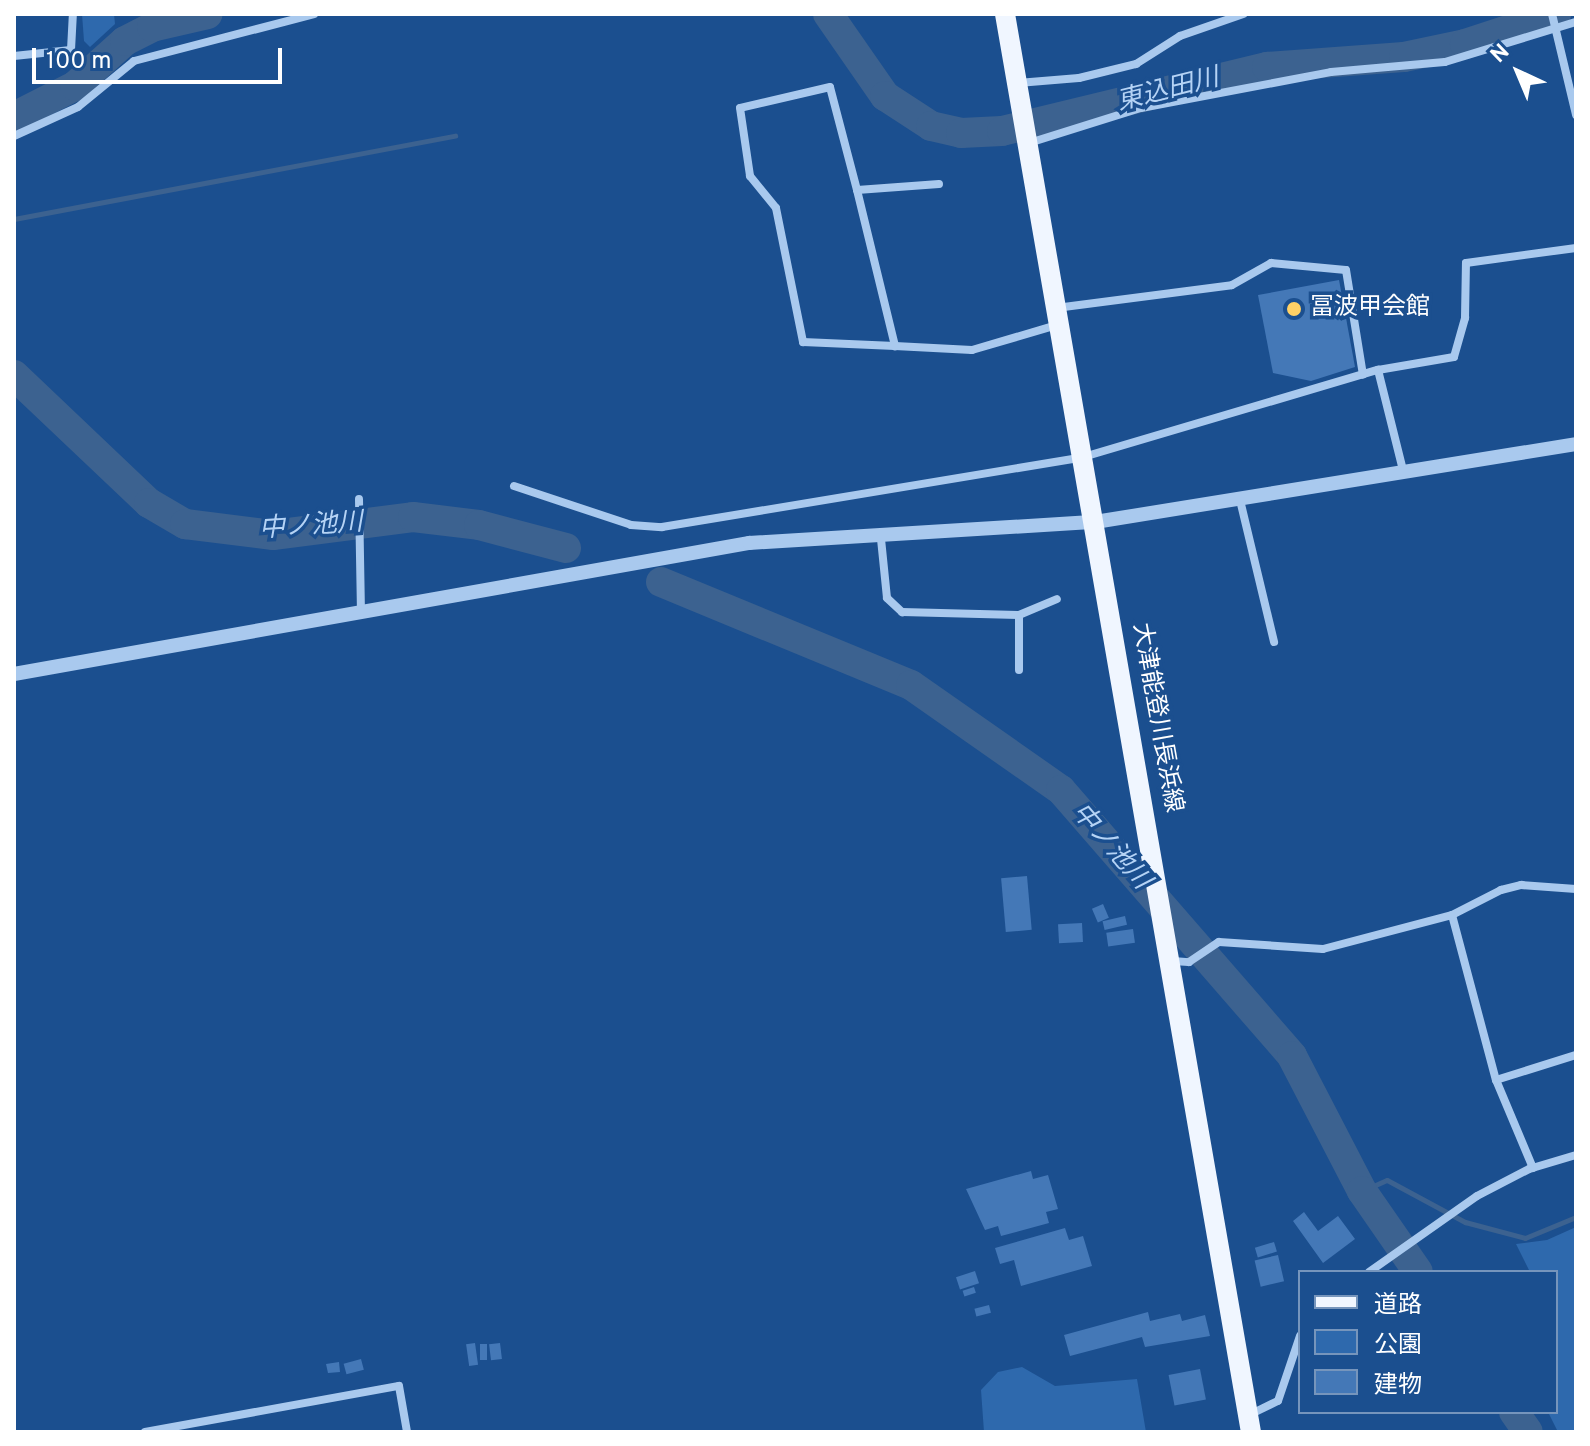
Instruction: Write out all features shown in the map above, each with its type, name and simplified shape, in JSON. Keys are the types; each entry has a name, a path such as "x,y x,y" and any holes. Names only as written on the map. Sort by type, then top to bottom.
{"main road":[{"name":"大津能登川長浜線","path":"1005,14 1080,458 1095,522 1152,846 1177,956 1250,1424"}],"street":[{"path":"14,56 71,50 73,14"},
{"path":"14,136 78,107 134,61 314,14"},
{"path":"1019,93 1136,64 1180,36 1243,14"},
{"path":"1554,22 1576,115"},
{"path":"1028,140 1141,108 1322,73 1445,62 1554,22 1576,22"},
{"path":"895,346 830,87 740,108 750,176 776,208 803,342 972,350 1057,316 1232,285 1271,263 1346,270 1363,375"},
{"path":"857,190 939,184"},
{"path":"514,486 631,525 662,527 1080,458 1378,370 1454,357 1465,318 1466,263 1576,248"},
{"path":"1378,370 1404,474"},
{"path":"14,674 749,543 881,539 1095,522 1576,444"},
{"path":"359,499 361,611"},
{"path":"1240,500 1274,642"},
{"path":"881,539 887,598 902,612 1019,615 1057,599"},
{"path":"1019,615 1019,670"},
{"path":"1177,956 1219,942 1323,949 1452,915 1501,890 1521,885 1576,889"},
{"path":"1452,915 1496,1080 1533,1168"},
{"path":"1496,1080 1576,1055"},
{"path":"1372,1270 1448,1220 1458,1209 1533,1168 1576,1155"},
{"path":"1250,1424 1278,1401 1298,1342"},
{"path":"145,1432 399,1386 407,1432"}],"green space":[{"path":"82,14 114,14 115,24 90,47 84,41"},
{"path":"1576,1227 1576,1432 1558,1432 1549,1414 1558,1414 1558,1270 1529,1270 1516,1244 1547,1240"},
{"path":"1022,1367 1055,1386 1137,1379 1146,1432 984,1432 981,1390 998,1372"}],"building":[{"name":"冨波甲会館","path":"1339,280 1355,367 1311,381 1273,373 1258,295"},
{"path":"1027,876 1032,930 1006,932 1001,878"},
{"path":"1103,904 1109,918 1098,922 1092,909"},
{"path":"1125,916 1127,925 1105,930 1103,921"},
{"path":"1082,923 1083,942 1059,943 1058,924"},
{"path":"1133,929 1135,943 1108,947 1106,933"},
{"path":"1031,1171 1033,1179 1048,1175 1058,1209 1046,1212 1049,1223 1001,1236 998,1226 985,1230 966,1189"},
{"path":"1304,1212 1318,1231 1338,1216 1355,1239 1323,1263 1293,1221"},
{"path":"1065,1228 1069,1240 1083,1236 1092,1266 1021,1286 1014,1260 1000,1264 995,1248"},
{"path":"1274,1242 1277,1252 1258,1257 1255,1248"},
{"path":"1278,1255 1284,1281 1261,1287 1255,1260"},
{"path":"975,1271 979,1283 960,1290 956,1277"},
{"path":"974,1287 976,1293 964,1296 963,1291"},
{"path":"989,1305 991,1313 976,1316 974,1309"},
{"path":"1148,1312 1150,1321 1180,1314 1182,1321 1205,1315 1210,1336 1145,1347 1142,1337 1070,1356 1064,1335"},
{"path":"475,1343 478,1365 469,1366 466,1344"},
{"path":"500,1343 502,1359 491,1360 489,1344"},
{"path":"480,1344 487,1344 487,1360 480,1360"},
{"path":"361,1359 364,1370 346,1374 344,1364"},
{"path":"339,1362 340,1372 328,1373 326,1364"},
{"path":"1200,1369 1206,1399 1175,1406 1169,1375"}],"waterway":[{"name":"東込田川","path":"14,117 75,86 125,41 152,27 208,14"},
{"name":"東込田川","path":"828,14 885,96 931,126 961,133 1002,131 1267,67 1404,57 1465,44 1556,14"},
{"path":"14,219 455,136"},
{"name":"中ノ池川","path":"14,375 149,503 185,524 273,535 413,517 479,525 566,548"},
{"name":"中ノ池川","path":"661,582 911,685 1061,790 1292,1056 1362,1191 1417,1270"},
{"path":"1362,1191 1387,1180 1465,1222 1525,1238 1576,1217"},
{"name":"中ノ池川","path":"1515,1414 1528,1432"}],"place":[{"name":"冨波甲会館","path":"1294,309"}]}
